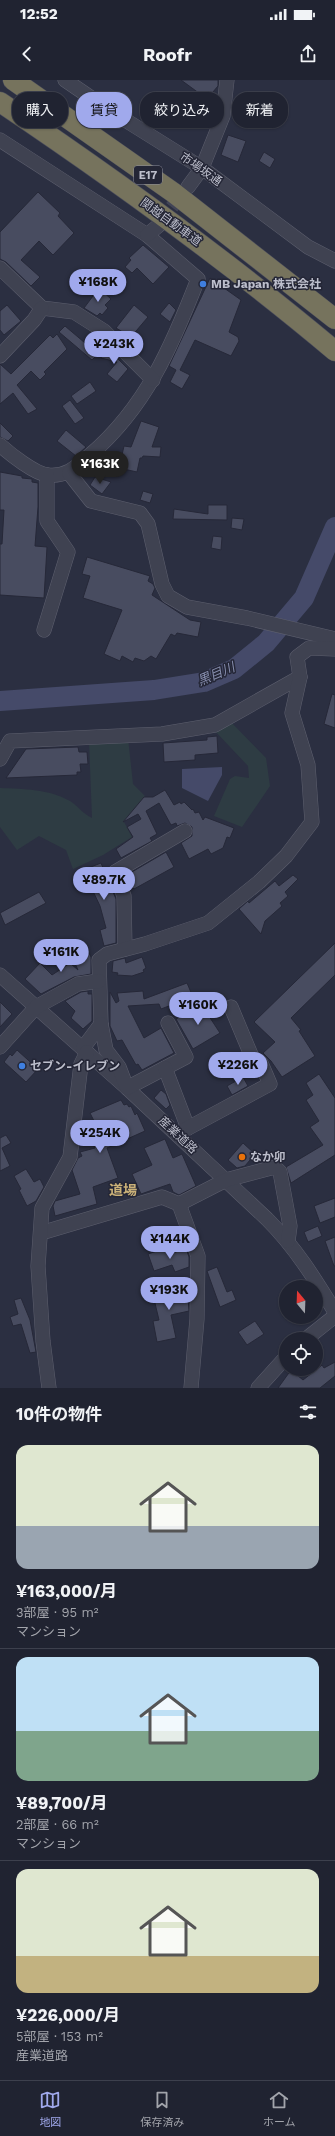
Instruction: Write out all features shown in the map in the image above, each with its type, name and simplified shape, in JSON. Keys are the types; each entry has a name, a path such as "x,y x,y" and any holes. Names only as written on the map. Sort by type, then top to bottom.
{"highway":[{"name":"関越自動車道","path":"13,80 174,193 335,319"},
{"name":"関越自動車道","path":"0,102 92,164 264,292 335,351"}],"street":[{"path":"188,187 202,168 223,116 227,80"},
{"name":"市場坂通","path":"71,81 106,108 202,168 308,247 335,261"},
{"path":"0,140 152,230 198,279 154,380 133,411 105,442 68,473 47,475 15,459 0,445"},
{"path":"0,268 42,308 74,312 104,331 154,380"},
{"path":"0,356 34,320 42,308"},
{"path":"68,473 91,501 140,513 148,524 162,584 168,596 187,607 335,639"},
{"path":"44,630 68,552 47,521 47,475"},
{"path":"168,1023 186,1057 127,1088 120,1067 106,1050 101,1024 99,960 107,954 208,923 259,882 286,856 312,822 308,765 292,713 300,677 297,657 309,648 335,649"},
{"path":"0,759 10,741 162,734 215,725 300,677"},
{"path":"125,949 124,896 115,872 185,831"},
{"name":"産業道路","path":"0,977 127,1088 182,1131 226,1180 288,1241 303,1261 335,1312"},
{"path":"0,1047 36,1007 78,984 99,981"},
{"path":"165,1068 182,1131 270,1084 260,1063 252,1057 231,1007"},
{"path":"49,1388 42,1341 38,1266 42,1208 70,1156 81,1064 85,1050 101,1024"},
{"path":"179,1204 226,1180 274,1167 280,1172 290,1226 288,1241"},
{"path":"41,1233 162,1197 179,1204 198,1256 197,1319 191,1388"},
{"path":"315,1332 335,1316"},
{"path":"258,1388 279,1365"}],"shaded area":[{"path":"229,720 266,758 270,786 242,827 214,816 230,779 235,776 249,778 248,766 214,730"},
{"path":"128,738 133,784 145,796 124,822 132,837 103,855 73,869 66,850 39,836 17,850 0,827 0,788 36,790 53,794 70,801 92,818 89,741"}],"water":[{"path":"222,767 222,775 208,801 182,788 182,769"}],"building":[{"path":"181,80 218,80 218,86 213,92 197,92"},
{"path":"228,135 246,141 238,162 221,155"},
{"path":"264,152 275,159 270,168 259,161"},
{"path":"38,192 60,213 58,216 74,233 53,255 39,241 21,260 40,277 31,286 6,262 0,259 0,232"},
{"path":"143,245 169,267 153,284 137,268 132,273 125,267 131,260 129,258"},
{"path":"210,278 241,300 229,332 238,337 239,341 231,356 195,340 180,370 190,375 182,389 170,382 176,370 169,366"},
{"path":"99,288 111,299 105,305 108,308 102,315 100,313 97,316 84,308"},
{"path":"169,303 176,310 170,322 160,314"},
{"path":"7,305 21,321 4,335 0,330 0,311"},
{"path":"134,305 148,317 131,337 116,328"},
{"path":"65,326 98,354 92,360 59,332"},
{"path":"57,334 67,349 44,372 46,374 40,380 31,371 17,385 37,409 28,414 13,393 0,404 0,364 11,374 50,335 53,338"},
{"path":"104,345 128,369 117,382 107,374 117,362 101,358"},
{"path":"90,382 96,391 77,404 71,396"},
{"path":"70,400 84,418 75,424 62,406"},
{"path":"141,421 159,427 152,447 161,447 160,457 143,456 140,458 137,472 119,468 124,446 131,447"},
{"path":"0,423 13,436 8,441 0,437"},
{"path":"66,430 86,447 76,456 57,441"},
{"path":"0,472 22,476 22,478 32,479 32,482 38,483 35,546 47,547 44,598 0,595 0,544 2,544 4,510 0,510"},
{"path":"95,477 111,482 102,494 90,485"},
{"path":"143,491 153,494 150,503 140,500"},
{"path":"208,505 227,505 227,520 173,519 174,509 208,514"},
{"path":"232,518 244,519 242,530 231,528"},
{"path":"213,536 222,537 221,550 211,548"},
{"path":"87,557 150,576 148,581 153,584 155,588 152,595 190,620 201,622 198,637 177,633 175,636 171,634 156,659 151,656 144,661 135,658 133,662 122,656 120,661 104,654 122,610 83,598 90,576 82,574"},
{"path":"332,694 335,695 335,728 324,724"},
{"path":"217,736 218,753 195,755 195,760 164,762 163,743 207,740 207,737"},
{"path":"78,747 79,752 87,752 88,764 80,764 81,772 77,772 77,775 6,778 26,749"},
{"path":"165,790 174,805 184,802 192,810 193,809 195,813 199,812 203,820 205,817 234,828 230,838 227,837 223,848 211,854 208,849 189,859 181,843 192,836 192,827 185,823 177,826 176,823 171,825 159,803 146,811 157,834 150,838 152,841 121,858 116,849 133,837 127,827 141,819 138,814 123,822 144,797 153,797"},
{"path":"166,852 174,867 134,889 132,887 130,888 125,876"},
{"path":"101,863 116,899 116,943 104,946 100,930 106,928 100,906 83,870"},
{"path":"293,875 298,879 285,892 288,896 280,903 282,906 265,921 261,934 239,909 248,901 249,903 275,881 279,886"},
{"path":"39,892 46,903 5,925 0,913"},
{"path":"335,943 335,975 291,1018 301,1030 299,1031 315,1056 282,1077 271,1061 263,1053 275,1042 254,1022"},
{"path":"86,947 91,957 91,974 74,977 41,994 25,979 40,963 52,975 70,963 78,970 71,955"},
{"path":"142,957 146,968 143,970 144,972 132,976 117,975 118,973 112,972 113,961 125,958 126,963"},
{"path":"187,983 193,997 161,1009 159,1004 128,1006 144,1038 161,1028 174,1053 142,1070 138,1064 136,1065 122,1040 117,1041 110,1026 110,992 116,1003 119,1001 117,993 143,991 144,999"},
{"path":"88,991 88,994 92,994 92,1021 83,1029 71,1018 75,1011 65,1001 81,992"},
{"path":"0,1002 12,1014 0,1027"},
{"path":"201,1004 220,1033 193,1049 176,1019"},
{"name":"セブン-イレブン","path":"17,1050 38,1069 26,1082 4,1062 10,1054 12,1056"},
{"path":"319,1074 335,1098 335,1155 291,1183 286,1167 323,1145 310,1127 319,1121 306,1100 313,1095 306,1083"},
{"path":"243,1077 248,1086 232,1095 227,1086"},
{"path":"161,1090 166,1094 170,1105 166,1109 154,1098"},
{"path":"121,1100 124,1105 127,1104 129,1107 131,1106 135,1115 137,1113 145,1131 107,1148 118,1178 93,1187 97,1204 55,1216 53,1206 55,1201 80,1194 72,1170 78,1158 82,1156 80,1152 95,1148 89,1136 91,1135 88,1124 94,1121 90,1113"},
{"path":"6,1135 11,1143 2,1148 10,1166 0,1171 0,1138"},
{"path":"165,1139 173,1158 182,1154 196,1186 179,1195 173,1192 170,1184 141,1194 132,1174 152,1165 144,1148"},
{"name":"なか卯","path":"243,1143 255,1154 245,1166 237,1168 228,1160"},
{"path":"26,1169 34,1182 40,1179 44,1187 36,1201 27,1206 19,1190 21,1189 14,1176"},
{"path":"335,1198 335,1217 320,1223 314,1206"},
{"path":"318,1226 322,1236 308,1242 304,1232"},
{"path":"335,1237 335,1266 334,1266 325,1241"},
{"path":"166,1248 168,1255 186,1248 189,1257 189,1267 175,1272 172,1265 154,1271 148,1254"},
{"path":"217,1267 227,1292 232,1290 236,1300 220,1307 207,1271"},
{"path":"187,1286 189,1311 171,1315 176,1338 157,1342 153,1321 159,1320 153,1295 158,1294 158,1292"},
{"path":"21,1298 30,1320 36,1352 30,1353 21,1324 13,1326 10,1317 18,1314 14,1300"},
{"path":"255,1321 264,1334 247,1345 238,1332"},
{"path":"335,1362 335,1376 320,1388 278,1388 287,1376 298,1376 303,1380 308,1376 323,1376 323,1366 324,1368"}],"waterway":[{"name":"黒目川","path":"0,701 154,690 204,682 234,669 266,643 304,598 335,527"}],"tunnel":[{"path":"159,224 185,190"}],"place":[{"name":"MB Japan 株式会社","path":"203,284"},
{"name":"セブン-イレブン","path":"22,1066"},
{"name":"なか卯","path":"242,1157"}],"district":[{"name":"道場","path":"123,1190"}]}
